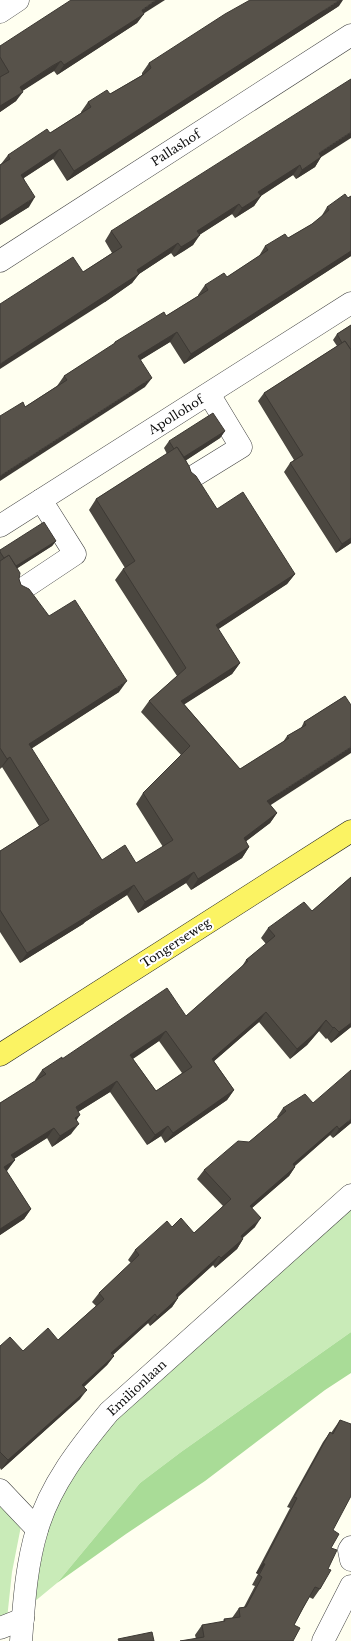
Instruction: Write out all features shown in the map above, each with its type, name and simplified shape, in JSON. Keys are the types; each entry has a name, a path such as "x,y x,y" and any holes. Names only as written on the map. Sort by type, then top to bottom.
{"main road":[{"name":"Tongerseweg","path":"0,1055 351,831"}],"street":[{"path":"0,12 18,0"},
{"name":"Pallashof","path":"0,261 351,35"},
{"name":"Apollohof","path":"0,526 351,303"},
{"path":"194,476 240,448 210,394"},
{"path":"24,588 75,554 41,500"},
{"name":"Emilionlaan","path":"22,1641 29,1567 37,1529 57,1484 80,1447 109,1412 351,1195"},
{"path":"0,1490 37,1529"},
{"path":"351,1547 349,1550 351,1560"},
{"path":"322,1641 351,1586"},
{"path":"0,1628 23,1619"}],"green space":[{"path":"351,1205 351,1332 181,1452 140,1483 57,1583 34,1602 37,1576 50,1523 62,1494 96,1442 123,1411"},
{"path":"351,1332 351,1373 325,1390 205,1481 57,1583 140,1483 181,1452"},
{"path":"0,1501 21,1526 12,1572 7,1619 0,1623"}],"building":[{"path":"71,0 156,0 142,10 144,14 64,65 61,61 52,66 20,87 23,92 0,106 0,77 9,72 0,57 0,46"},
{"path":"250,0 340,0 74,171 60,149 21,175 35,197 0,220 0,165 10,159 8,155 47,129 50,133 91,107 88,102 107,90 110,94 143,75 151,68 149,63 225,14"},
{"path":"351,79 351,132 319,153 321,157 302,170 300,165 258,192 261,196 242,208 239,204 197,231 200,235 191,241 181,247 178,243 137,270 139,274 0,364 0,304 73,257 83,272 122,247 111,231"},
{"path":"345,194 348,198 351,196 351,251 191,354 177,332 138,356 152,378 0,476 0,416 23,402 25,407 67,380 64,376 115,342 164,312 166,316 208,290 205,285 224,273 227,277 268,250 265,246 285,234 288,238 312,224 329,210 327,207"},
{"path":"351,325 351,350 345,341 342,343 337,334"},
{"path":"345,341 351,350 351,538 342,544 290,463 303,455 264,393"},
{"path":"213,413 225,431 184,457 177,447 174,449 169,441"},
{"path":"177,447 191,472 196,476 217,509 243,492 295,574 216,625 240,663 181,701 240,769 289,738 287,736 306,725 304,722 345,696 351,705 351,747 267,801 277,813 244,838 249,847 198,879 194,872 145,902 134,885 90,912 91,914 27,953 0,910 0,851 49,820 10,757 7,759 0,748 0,561 9,555 20,573 19,579 21,585 29,589 49,616 75,600 127,681 29,744 102,860 125,845 136,863 173,840 143,793 190,746 149,701 186,668 123,569 135,561 96,499"},
{"path":"44,522 56,541 16,566 9,555 4,558 0,550"},
{"path":"351,877 351,1023 339,1032 326,1020 314,1034 297,1049 266,1012 212,1059 234,1090 173,1133 168,1126 155,1135 117,1081 76,1107 80,1115 75,1118 79,1124 60,1136 54,1128 11,1155 15,1160 4,1167 31,1209 0,1229 0,1103 46,1074 42,1070 62,1057 62,1059 167,988 186,1016 248,961 246,960 275,936 268,928 304,902 312,911","holes":["166,1031 192,1067 156,1091 130,1055"]},
{"path":"351,1070 351,1119 339,1129 337,1126 293,1164 295,1167 250,1206 261,1218 241,1236 243,1239 221,1258 219,1256 176,1295 178,1298 157,1317 155,1314 111,1353 114,1356 82,1385 87,1390 8,1460 0,1452 0,1346 10,1337 23,1351 48,1328 58,1340 104,1299 99,1293 139,1255 135,1250 167,1221 172,1227 181,1218 194,1233 231,1199 204,1170 238,1141 249,1142 286,1111 283,1108 305,1094 313,1103"},
{"path":"340,1420 351,1424 351,1496 333,1530 339,1534 331,1548 337,1550 328,1569 331,1570 320,1589 315,1587 303,1608 294,1625 300,1628 293,1641 180,1641 204,1637 202,1625 225,1621 224,1619 240,1617 239,1608 246,1607 262,1577 259,1575 265,1564 263,1563 297,1498 294,1497 330,1432 333,1434"},
{"path":"152,1632 154,1641 119,1641 118,1639"}]}
